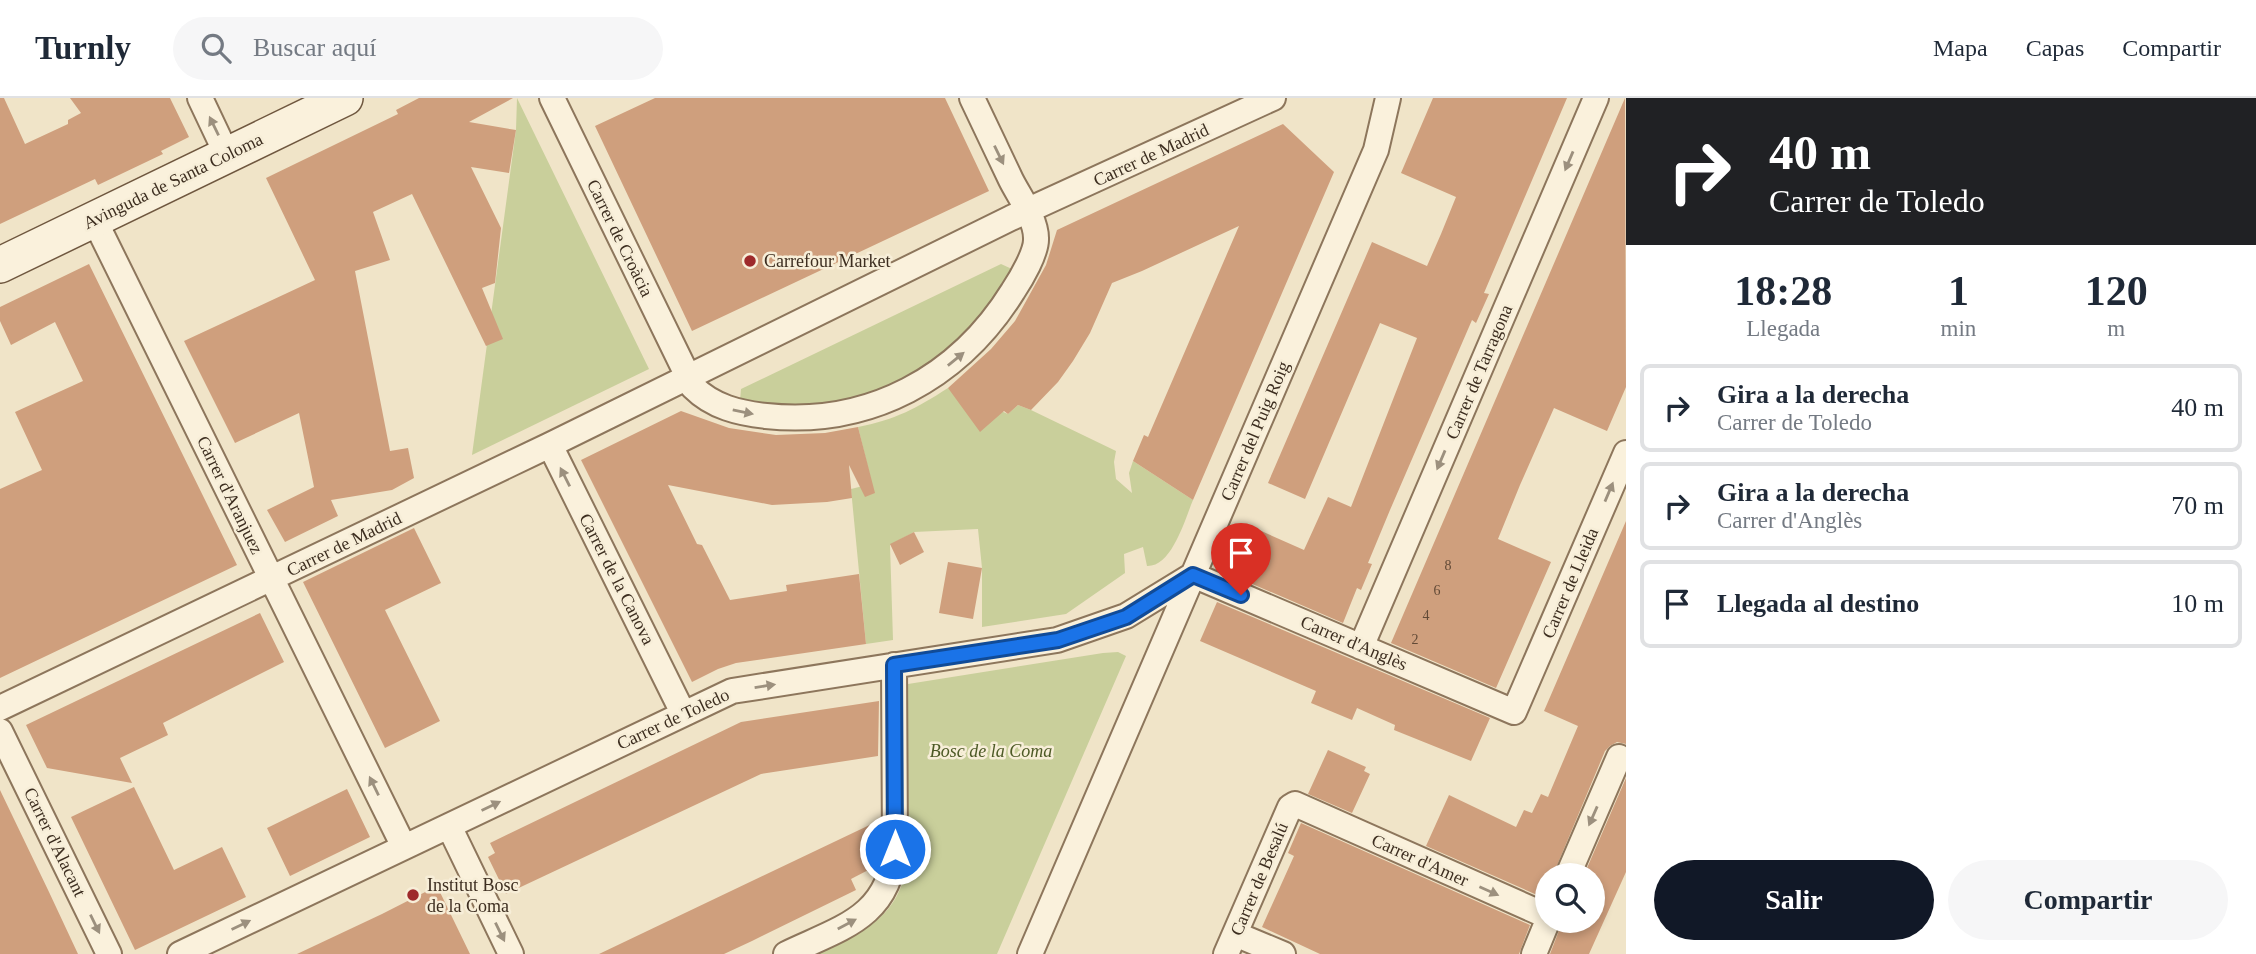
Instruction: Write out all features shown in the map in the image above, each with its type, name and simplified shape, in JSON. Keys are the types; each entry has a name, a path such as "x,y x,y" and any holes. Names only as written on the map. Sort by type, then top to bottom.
{"main road":[{"name":"Avinguda de Santa Coloma","path":"0,265 345,98"}],"street":[{"path":"200,98 228,155"},
{"name":"Carrer de Croàcia","path":"552,98 687,377"},
{"path":"687,377 698,392 715,404 736,411 790,419 830,415 866,408 914,388 933,377 971,346 1005,305 1020,280 1037,238 1028,211 972,98"},
{"name":"Carrer de Madrid","path":"0,708 550,445 1011,218 1273,98"},
{"name":"Carrer del Puig Roig","path":"1030,954 1377,150 1388,98"},
{"name":"Carrer de Tarragona","path":"1361,647 1596,98"},
{"name":"Carrer d'Aranjuez","path":"94,219 404,847"},
{"name":"Carrer de la Canova","path":"550,445 683,713"},
{"name":"Carrer de Lleida","path":"1514,712 1626,453"},
{"name":"Carrer d'Anglès","path":"1193,575 1514,712"},
{"name":"Carrer de Toledo","path":"180,954 732,691 1058,640 1126,617 1193,575"},
{"path":"786,954 851,923 867,912 888,884 894,866 895,849 894,665"},
{"name":"Carrer d'Alacant","path":"0,731 109,954"},
{"path":"1574,863 1624,757"},
{"name":"Carrer d'Amer","path":"1292,805 1306,808 1535,912"},
{"name":"Carrer de Besalú","path":"1231,944 1292,805"},
{"path":"449,826 511,954"},
{"path":"1534,954 1542,933"},
{"path":"1231,944 1283,954"}],"green space":[{"path":"517,98 649,369 472,455 516,130"},
{"path":"1001,264 1012,269 975,324 929,365 902,381 842,402 809,408 740,401 741,389"},
{"path":"948,388 1008,414 1018,405 1116,451 1116,479 1132,493 1129,473 1133,461 1193,500 1182,529 1164,559 1147,566 1143,547 1124,554 1125,573 1066,614 982,627 982,568 978,529 914,532 890,545 893,640 866,644 851,489 867,485 871,480 858,427 905,412"},
{"name":"Bosc de la Coma","path":"1118,652 1126,656 997,954 815,954 874,923 885,913 902,885 907,866 908,684"}],"building":[{"path":"0,98 4,98 25,144 68,124 68,120 81,113 70,98 170,98 189,137 161,151 163,154 98,185 95,179 0,224"},
{"path":"419,98 513,98 469,122 516,130 509,173 471,167 501,228 495,283 482,288 503,339 486,346 412,194 373,212 390,260 355,271 390,451 408,448 414,478 392,490 331,500 338,516 285,542 267,510 314,487 299,413 235,443 184,341 315,280 266,178 398,114 396,110"},
{"name":"Carrefour Market","path":"655,98 945,98 989,191 692,331 595,126"},
{"path":"1433,98 1567,98 1484,293 1489,294 1476,323 1472,320 1368,563 1372,564 1361,590 1357,588 1343,623 1229,574 1250,526 1304,550 1328,497 1351,507 1417,338 1380,323 1305,499 1268,483 1372,242 1427,266 1441,234 1456,197 1401,173"},
{"path":"1625,98 1626,387 1607,431 1554,408 1520,485 1498,539 1551,562 1496,688 1391,643"},
{"path":"1283,124 1334,172 1193,500 1133,461 1144,435 1148,437 1239,226 1112,283 1090,333 1058,382 1031,410 1018,405 1008,414 1004,411 980,432 948,388 991,349 1015,321 1046,265 1057,230"},
{"path":"89,264 237,565 0,678 0,489 42,470 15,412 83,381 55,322 11,345 0,321 0,307"},
{"path":"681,411 729,428 776,435 825,433 858,427 875,493 865,497 849,465 852,498 827,502 772,505 668,485 697,544 702,545 730,600 787,591 786,585 859,574 866,644 736,663 692,682 581,460"},
{"path":"1626,521 1626,744 1617,742 1605,751 1558,863 1535,863 1535,894 1426,846 1449,795 1516,827 1524,810 1532,813 1541,794 1548,797 1578,726 1544,711"},
{"path":"414,528 441,583 385,610 440,721 385,748 303,582"},
{"path":"914,532 924,552 900,565 890,544"},
{"path":"948,562 982,568 973,619 939,613"},
{"path":"1217,602 1490,718 1471,761 1394,730 1395,725 1357,708 1352,720 1311,703 1316,691 1200,641"},
{"path":"260,613 284,662 163,723 168,735 120,758 132,783 47,768 26,725"},
{"path":"879,701 878,756 761,774 506,894 488,857 495,853 490,843 741,722"},
{"path":"1328,750 1366,767 1364,771 1370,774 1352,813 1308,794"},
{"path":"1626,778 1626,872 1605,919 1605,863 1589,863"},
{"path":"134,787 174,870 222,847 246,897 135,950 71,817"},
{"path":"347,789 370,837 290,876 267,828"},
{"path":"0,790 49,892 78,954 0,954"},
{"path":"878,821 876,866 851,879 856,890 752,941 724,954 599,954"},
{"path":"1301,823 1530,925 1519,954 1320,954 1262,927 1294,856 1288,853"},
{"path":"437,886 470,954 297,954 382,914"},
{"path":"1558,933 1598,933 1589,954 1550,954"}],"place":[{"name":"Carrefour Market","path":"750,261"},
{"name":"Institut Bosc de la Coma","path":"413,895"}],"route":[{"path":"895,849 894,665 1058,640 1126,617 1193,575 1241,595"}]}
